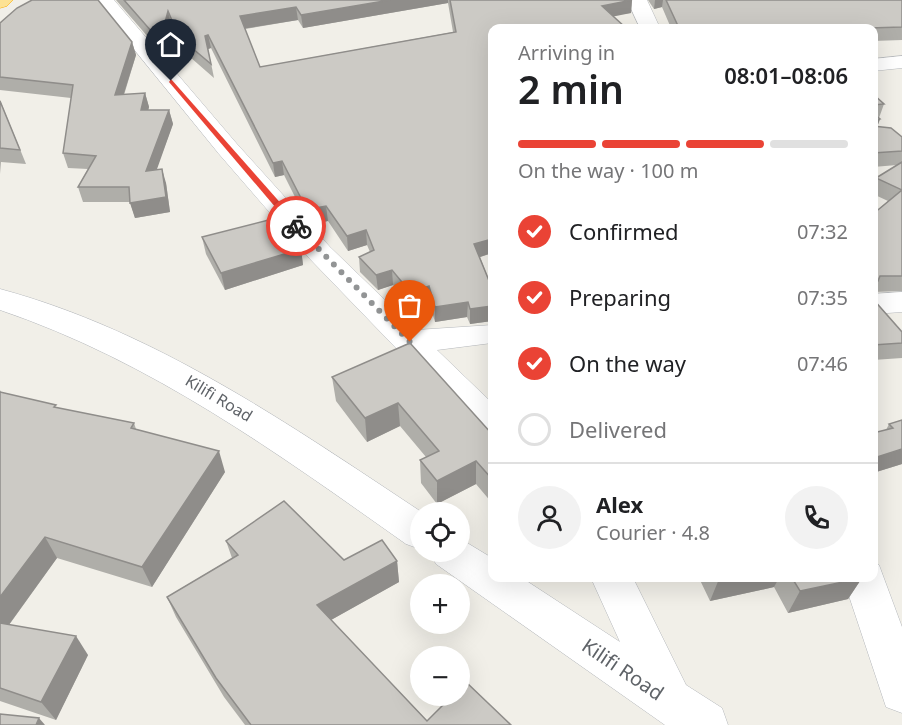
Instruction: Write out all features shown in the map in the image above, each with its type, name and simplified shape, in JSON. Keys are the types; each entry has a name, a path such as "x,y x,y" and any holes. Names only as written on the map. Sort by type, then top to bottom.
{"street":[{"path":"104,0 228,149 320,252 488,421"},
{"path":"637,0 648,24"},
{"path":"878,64 902,62"},
{"name":"Kilifi Road","path":"0,299 88,329 161,363 245,413 410,525"},
{"path":"878,304 902,302"},
{"path":"410,342 487,334"},
{"name":"Kilifi Road","path":"465,562 488,578"},
{"name":"Kilifi Road","path":"494,582 705,725"},
{"path":"614,582 669,700"},
{"path":"865,582 902,691"}],"building":[{"path":"32,0 98,0 132,42 115,95 145,93 141,110 169,110 146,171 162,169 166,197 130,203 129,187 78,187 96,156 63,153 73,85 0,77 0,23 17,8"},
{"path":"124,0 390,0 301,15 296,7 240,16 260,67 456,32 450,0 632,0 602,6 622,24 488,24 488,240 474,244 488,278 488,307 470,309 468,302 435,307 429,286 411,293 392,270 376,275 359,257 374,250 366,230 347,236 326,206 310,209 302,200 282,161 273,163 208,35 205,36 211,64 179,37 168,11 163,30 152,32"},
{"path":"666,0 902,0 902,27 878,28 878,24 677,24"},
{"path":"0,101 20,150 0,148"},
{"path":"878,127 891,128 902,137 902,151 878,153"},
{"path":"902,162 902,190 878,179"},
{"path":"902,190 902,276 880,276 878,281 878,210"},
{"path":"280,217 301,249 221,273 202,237"},
{"path":"878,305 902,332 902,343 878,345"},
{"path":"410,343 488,430 488,474 476,461 437,481 420,460 439,451 398,403 365,418 332,377"},
{"path":"0,392 56,405 54,407 134,423 131,428 219,451 142,567 45,537 0,597"},
{"path":"902,420 902,449 878,457 878,432 893,428 889,424"},
{"path":"284,501 344,560 382,540 397,561 317,605 410,703 410,706 413,706 427,721 442,706 470,706 470,686 511,725 251,725 216,678 167,597 238,555 226,541"},
{"path":"794,582 843,582 800,591"},
{"path":"0,623 76,636 41,702 0,688"},
{"path":"0,714 39,718 36,725 0,725"}],"way so far":[{"path":"296,226 410,342"}],"route":[{"path":"171,81 296,226"}]}
